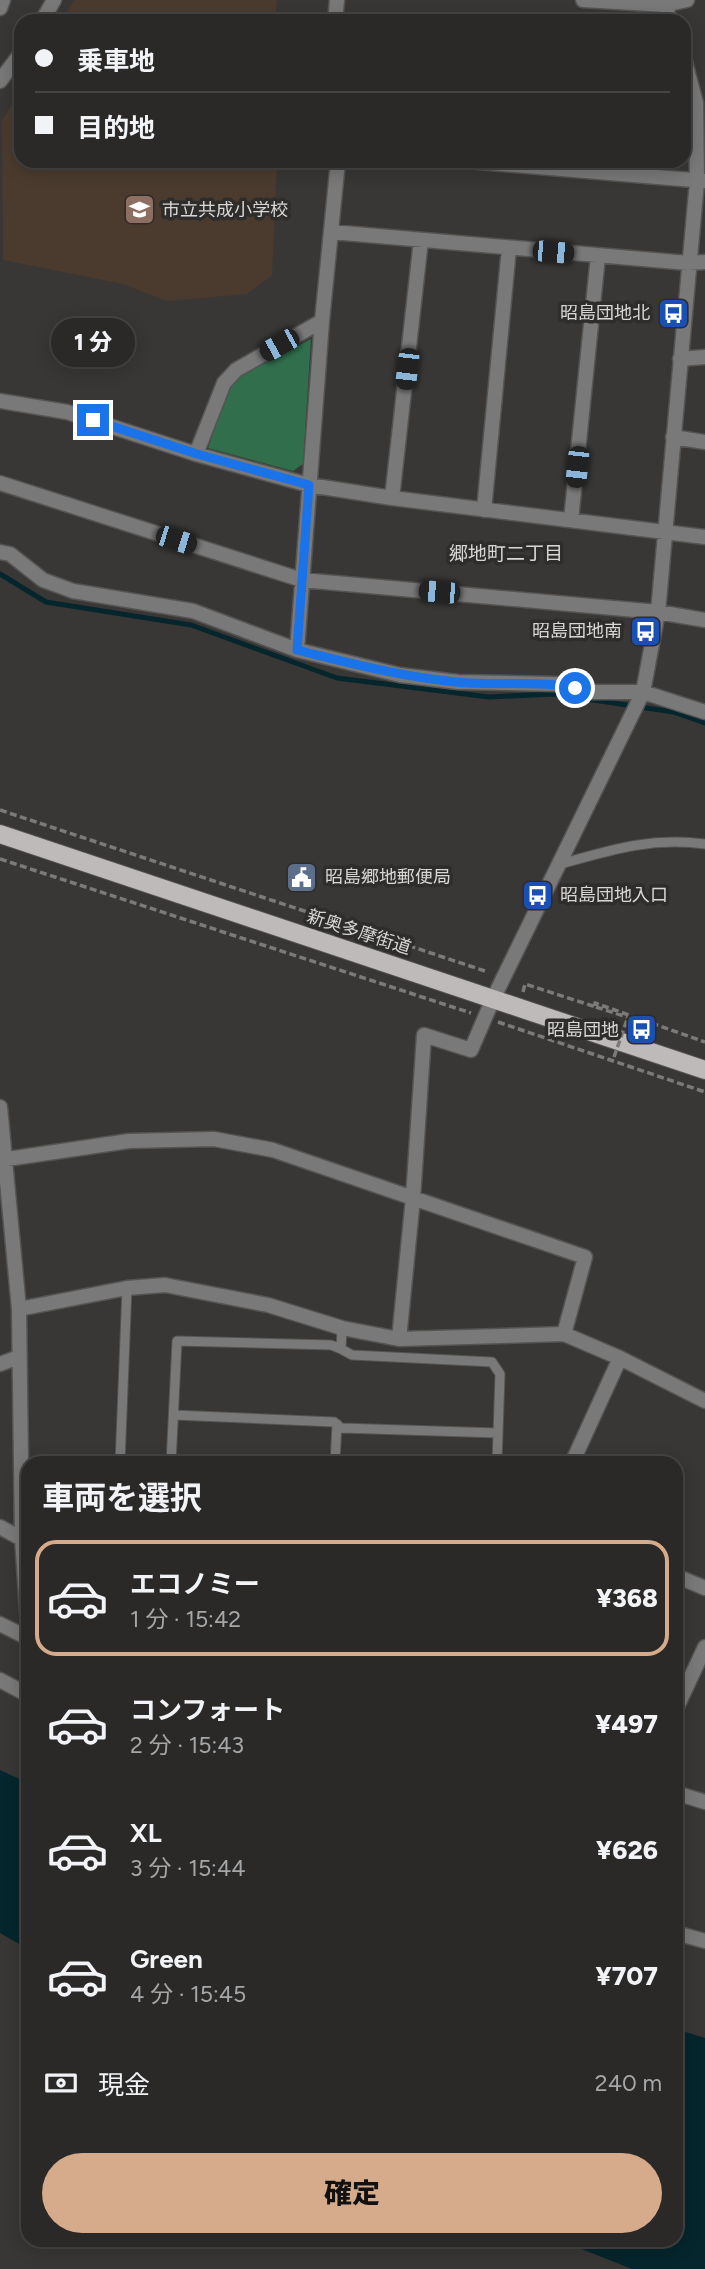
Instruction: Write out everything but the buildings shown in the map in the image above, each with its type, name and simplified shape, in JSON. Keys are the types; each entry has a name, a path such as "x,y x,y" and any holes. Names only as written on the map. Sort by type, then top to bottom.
{"main road":[{"name":"新奥多摩街道","path":"0,834 704,1068"}],"street":[{"path":"0,8 2,0"},
{"path":"583,0 687,0"},
{"path":"0,81 14,62"},
{"path":"399,1339 414,1198 424,1035 471,1050 493,999 641,695 657,612 688,264 701,181 695,101"},
{"path":"297,650 322,321 337,168"},
{"path":"549,168 701,181"},
{"path":"332,232 688,264 705,262"},
{"path":"392,498 421,240"},
{"path":"485,510 509,248"},
{"path":"571,520 598,256"},
{"path":"197,454 224,383 236,370 322,321"},
{"path":"680,359 705,357"},
{"path":"0,401 67,412 197,454 309,485 705,537"},
{"path":"674,437 705,442"},
{"path":"0,483 302,580 657,612 705,620"},
{"path":"0,552 10,554 43,580 73,591 192,611 297,650 400,675 458,682 556,684 593,692 641,695 705,712"},
{"path":"0,1107 19,1309 21,1478"},
{"path":"3,1159 129,1141 214,1139 273,1150 585,1257 564,1334"},
{"path":"19,1309 127,1289 166,1285 268,1305 342,1328 399,1339 564,1334 620,1358 705,1401"},
{"path":"0,1364 19,1357"},
{"path":"575,1456 620,1358"},
{"path":"0,1527 21,1538"},
{"path":"683,1579 705,1588"},
{"path":"0,1624 21,1634"},
{"path":"683,1694 705,1647"},
{"path":"0,1680 21,1691"},
{"path":"683,1795 705,1802"},
{"path":"683,1935 705,1941"}],"lane":[{"path":"558,865 630,845 676,840 705,844"},
{"path":"120,1456 127,1289"},
{"path":"341,1349 342,1328"},
{"path":"171,1456 177,1341 331,1345 352,1355 492,1362 500,1374 497,1456"},
{"path":"174,1415 334,1422 341,1428 498,1433"},
{"path":"335,1456 337,1424"}],"path":[{"path":"0,810 490,973"},
{"path":"0,859 485,1017 705,1092"},
{"path":"511,1028 525,984 628,1017 614,1057"},
{"path":"596,1007 595,1003 705,1042"}],"shaded area":[{"path":"74,0 277,0 276,14 66,14"},
{"name":"市立共成小学校","path":"14,101 14,168 277,168 272,275 247,294 167,301 123,284 3,260 2,121"}],"green space":[{"path":"311,339 303,464 293,471 208,448 229,387 240,376"}],"water":[{"path":"0,1770 21,1780 21,1945 0,1933"},
{"path":"683,2031 705,2038 705,2269 632,2269 577,2247 683,2247"}],"waterway":[{"path":"0,574 46,602 191,625 337,678 489,697 554,694 673,712 705,723"}],"place":[{"name":"市立共成小学校","path":"139,210"},
{"name":"昭島団地北","path":"673,313"},
{"name":"昭島団地南","path":"645,631"},
{"name":"昭島郷地郵便局","path":"302,877"},
{"name":"昭島団地入口","path":"537,895"},
{"name":"昭島団地","path":"642,1030"}],"district":[{"name":"郷地町二丁目","path":"506,553"}],"route":[{"path":"93,420 197,454 309,485 297,650 400,675 458,682 556,684 575,688"}]}
